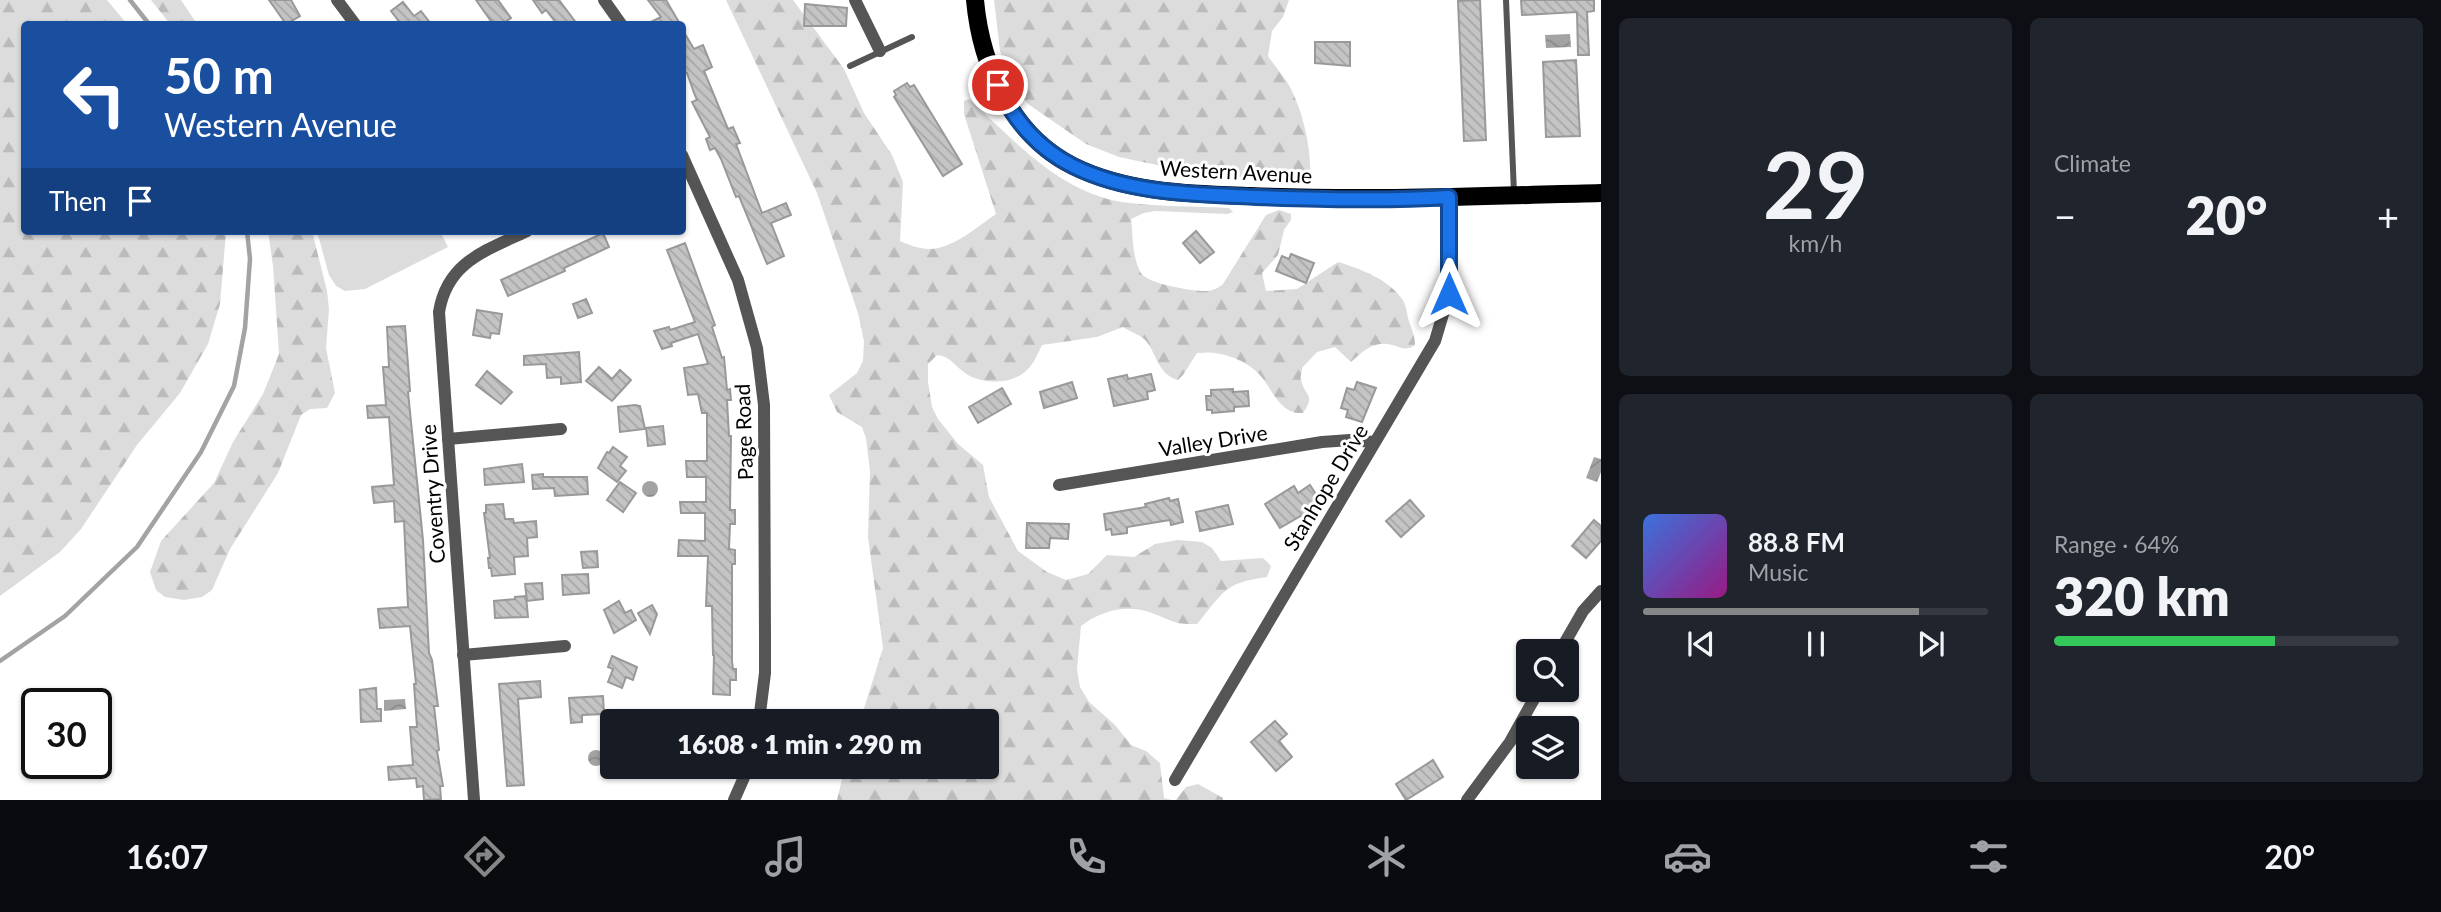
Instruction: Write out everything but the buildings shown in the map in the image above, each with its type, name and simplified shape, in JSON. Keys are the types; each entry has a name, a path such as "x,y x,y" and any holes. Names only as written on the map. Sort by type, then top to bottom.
{"main road":[{"name":"Western Avenue","path":"975,0 977,21 985,49 1005,101 1024,129 1072,166 1130,185 1190,193 1347,199 1601,193"}],"street":[{"path":"337,0 353,21"},
{"path":"604,0 619,21"},
{"path":"855,0 880,51"},
{"name":"Page Road","path":"686,165 738,280 757,348 764,405 765,673 760,709"},
{"name":"Stanhope Drive","path":"1175,780 1435,341 1449,294 1449,197"},
{"name":"Coventry Drive","path":"474,800 439,330 442,297 453,276 471,258 519,235"},
{"path":"448,439 561,429"},
{"name":"Valley Drive","path":"1059,485 1322,442 1374,442"},
{"path":"1567,639 1583,611 1601,591"},
{"path":"463,656 565,646"},
{"path":"1467,800 1510,742 1532,702"},
{"path":"734,800 743,779"}],"lane":[{"path":"1506,0 1514,195"},
{"path":"850,66 912,37"}],"green space":[{"path":"0,0 107,0 124,21 21,21 21,235 226,235 220,304 208,344 180,393 137,445 81,529 60,552 0,596"},
{"path":"151,0 181,0 195,21 168,21"},
{"path":"726,0 793,0 844,69 864,113 892,155 903,182 900,241 921,248 941,247 961,238 996,214 964,114 964,101 969,99 1038,162 1077,187 1122,202 1229,208 1233,212 1155,211 1131,219 1138,267 1145,277 1152,281 1193,290 1208,291 1218,288 1266,215 1279,210 1291,214 1291,220 1284,230 1278,255 1262,273 1266,291 1297,289 1338,262 1366,272 1383,282 1404,302 1415,345 1404,348 1387,344 1376,345 1351,362 1335,347 1317,352 1302,368 1301,380 1309,399 1303,413 1288,410 1282,405 1253,368 1222,354 1197,353 1178,380 1172,378 1162,369 1145,340 1123,327 1097,337 1042,345 1034,361 1022,374 997,382 972,377 942,356 937,355 928,364 932,407 938,419 958,444 983,465 989,497 1018,551 1047,572 1066,580 1088,574 1107,555 1134,557 1155,544 1178,540 1202,542 1212,548 1221,561 1263,558 1271,566 1267,577 1241,582 1226,591 1197,624 1176,622 1140,610 1122,609 1096,616 1081,626 1077,669 1080,687 1089,702 1115,725 1131,745 1146,751 1160,763 1164,798 1172,800 837,800 842,779 999,779 999,709 864,709 883,648 868,537 870,471 862,427 837,412 829,395 857,373 863,361 864,341 858,313 817,193"},
{"path":"994,0 1289,0 1283,17 1272,31 1268,56 1287,82 1297,103 1308,141 1310,177 1299,181 1284,173 1254,177 1214,177 1119,157 1086,144 1028,104 1016,90 1000,51"},
{"path":"269,235 313,235 327,291 329,309 326,348 335,393 327,408 310,409 301,415 278,473 230,549 212,590 202,597 184,600 165,597 156,590 150,572 161,541 214,483 233,442 263,394 279,354"},
{"path":"318,235 442,235 448,247 365,289 345,291 336,286 329,275"},
{"path":"1198,784 1223,800 1176,800 1186,787"}],"water":[{"path":"1570,34 1571,47 1546,48 1545,35"},
{"path":"1594,457 1601,459 1601,472 1597,482 1586,478"},
{"path":"647,481 653,481 658,489 656,495 647,497 642,492 642,486"},
{"path":"405,699 406,709 384,711 384,700"},
{"path":"593,750 599,750 600,765 593,766 588,761 588,755"}],"waterway":[{"path":"130,0 147,21"},
{"path":"0,661 65,616 137,547 201,452 234,386 245,328 250,259 247,235"}],"route":[{"path":"998,85 1005,101 1024,129 1043,146 1072,166 1130,185 1202,194 1278,197 1449,197 1449,294"}]}
